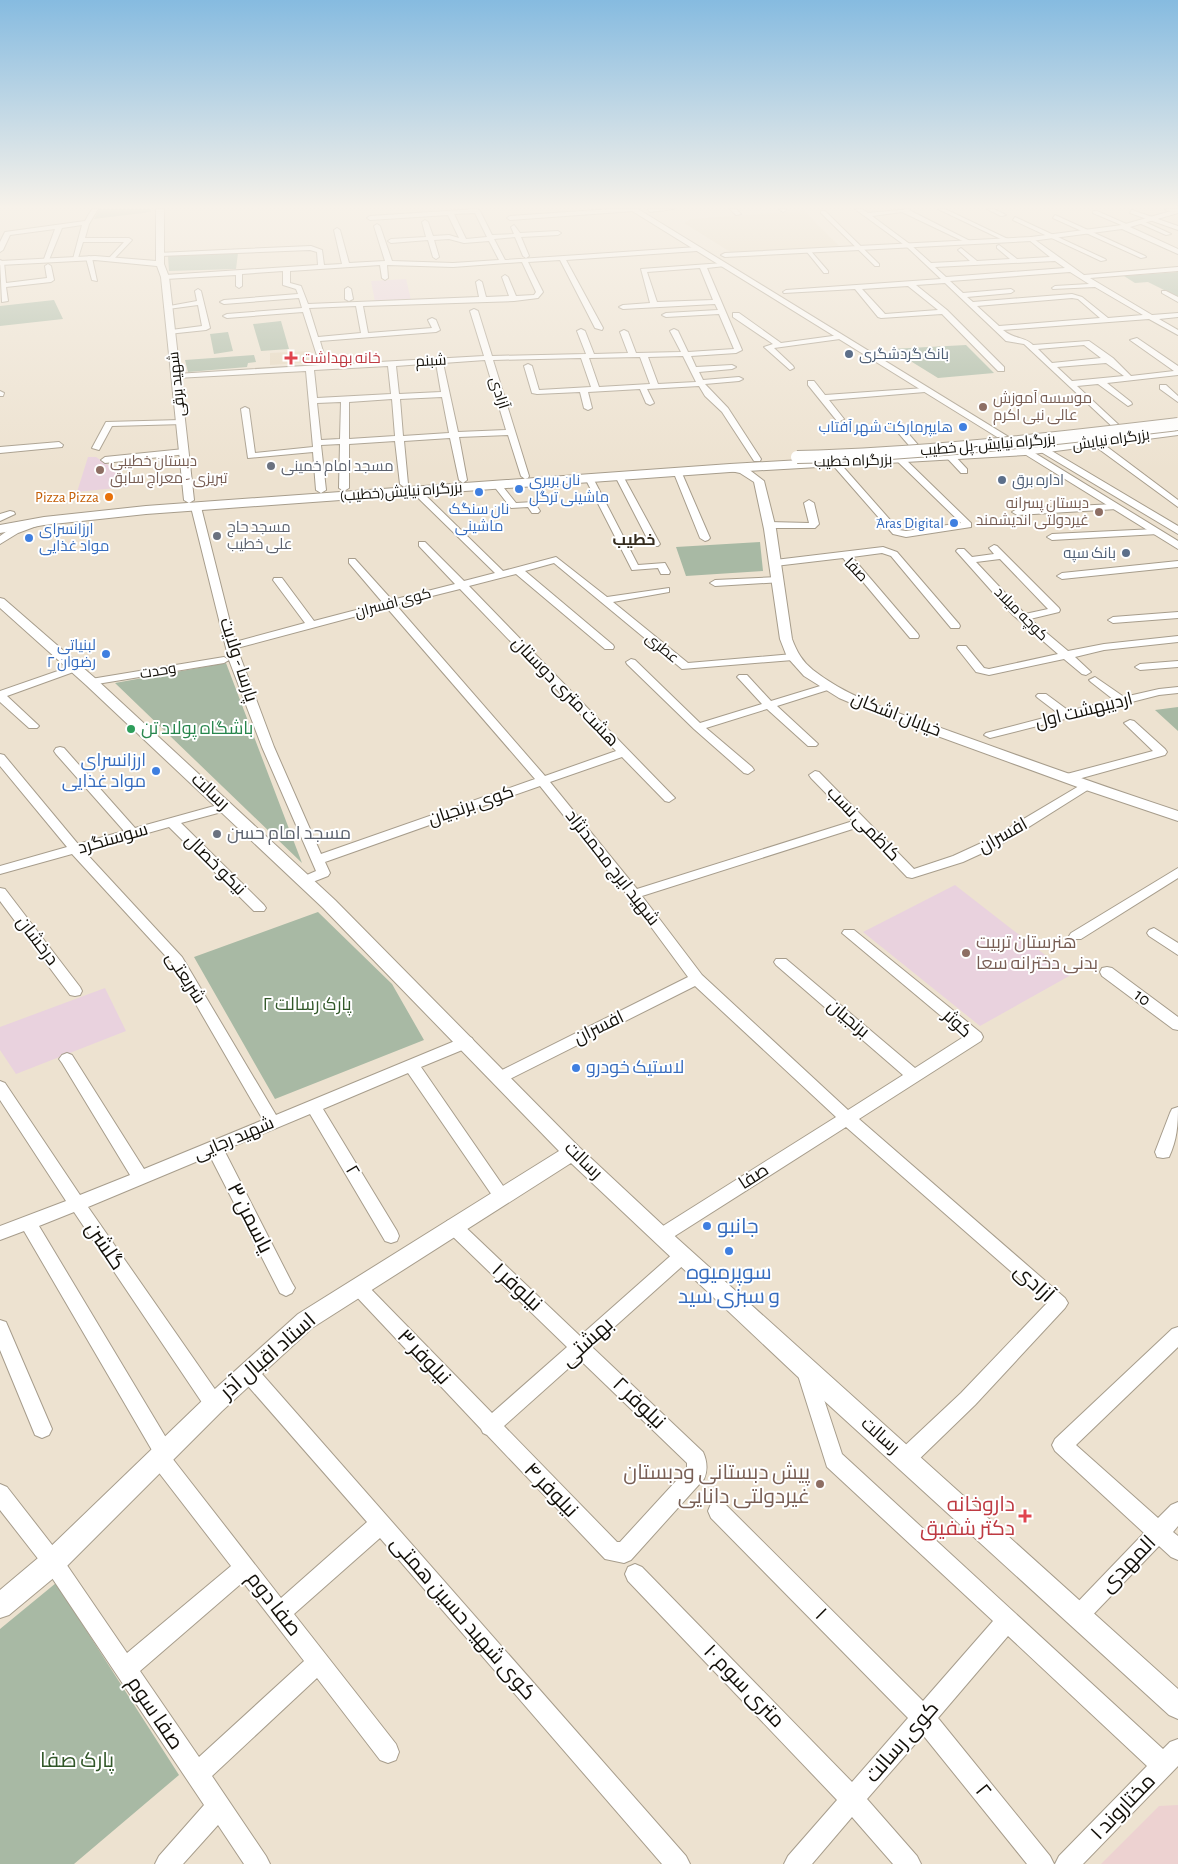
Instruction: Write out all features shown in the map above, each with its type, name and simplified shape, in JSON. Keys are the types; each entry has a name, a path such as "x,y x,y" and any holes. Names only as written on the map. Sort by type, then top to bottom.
{"highway":[{"name":"بزرگراه نیایش","path":"1026,445 1082,433 1117,428 1178,426"},
{"name":"بزرگراه نیایش","path":"1026,445 1043,449 1095,442 1178,426"},
{"name":"بزرگراه نیایش-پل خطیب","path":"799,460 1006,449 1178,426"},
{"path":"1082,433 1095,442"},
{"name":"بزرگراه خطیب","path":"799,460 835,463 900,459 944,453 959,445 1010,435 1026,445"},
{"path":"959,445 955,448 957,451 968,455"},
{"name":"بزرگراه خطیب","path":"799,460 819,453 916,448 968,455 1026,445"},
{"name":"بزرگراه نیایش(خطیب)","path":"2,525 193,503 410,487 463,480 757,459 799,460"},
{"name":"بزرگراه نیایش(خطیب)","path":"2,525 344,488 498,485 730,468 799,460"}],"main road":[{"name":"شهید برقی","path":"167,296 184,452 193,503"},
{"path":"778,296 926,390 1010,435"},
{"path":"792,296 860,338"},
{"path":"1026,445 1114,507 1178,546"},
{"path":"1043,449 1178,531"},
{"path":"730,468 743,470 759,481 764,472 799,460"},
{"name":"خیابان اشکان","path":"759,481 769,525 786,639 793,657 809,672 844,695 882,711 1088,786 1178,816"},
{"name":"رسالت","path":"0,600 305,881 467,1042 572,1152 682,1256 1077,1617 1178,1706"},
{"name":"استاد اقبال آذر","path":"1,1602 53,1562 214,1404 305,1321 452,1226 572,1152"}],"street":[{"path":"4,296 4,301"},
{"path":"172,332 206,328 199,296"},
{"path":"301,296 324,367"},
{"path":"482,296 483,300"},
{"path":"224,302 256,300 304,304 359,305 514,299 536,296"},
{"path":"582,296 599,328"},
{"path":"655,296 670,323"},
{"path":"666,315 722,312 714,296"},
{"path":"864,296 880,315 884,316 944,312"},
{"path":"925,296 944,312 1001,369"},
{"path":"962,296 1010,340 1024,341 1032,347 1117,428"},
{"path":"971,304 1072,296 1080,298 1104,318"},
{"path":"1116,296 1178,333"},
{"path":"227,316 259,317 304,304 371,298"},
{"path":"256,300 259,317"},
{"path":"623,307 717,302"},
{"path":"168,307 200,303"},
{"path":"359,305 365,335"},
{"name":"آزادی","path":"474,311 525,476"},
{"name":"شبنم","path":"176,376 439,360 734,352 738,350 722,312"},
{"path":"736,315 778,345"},
{"path":"998,328 1178,315"},
{"path":"316,339 436,330 432,320"},
{"path":"581,331 596,389"},
{"path":"674,331 708,394 725,410 757,459"},
{"path":"624,332 633,355"},
{"path":"790,368 768,348 840,337"},
{"path":"1134,340 1178,372"},
{"path":"1032,347 1086,343 1127,375"},
{"path":"643,355 655,386"},
{"path":"439,360 463,480"},
{"path":"1051,365 1110,360"},
{"path":"392,363 399,438 410,487 502,574"},
{"path":"528,366 535,391 655,386 739,379"},
{"path":"310,368 321,490"},
{"path":"694,370 732,368"},
{"path":"1071,384 1178,372"},
{"path":"1100,381 1128,404"},
{"path":"811,383 840,419"},
{"path":"642,386 650,404"},
{"path":"1162,387 1178,400"},
{"path":"583,390 588,408"},
{"path":"824,398 926,390"},
{"path":"313,401 446,394"},
{"path":"344,399 344,488"},
{"path":"246,409 251,456 344,441 511,432"},
{"path":"96,448 110,424 181,422"},
{"path":"897,426 916,448"},
{"path":"1095,442 1178,504"},
{"path":"0,450 59,445"},
{"path":"105,460 184,452"},
{"path":"944,453 964,471"},
{"path":"835,463 896,532 906,534 968,525 900,459"},
{"path":"677,471 705,538"},
{"path":"619,476 655,544"},
{"path":"589,478 641,581"},
{"path":"498,485 514,506 531,504 535,511"},
{"name":"پارسا - ولایت","path":"193,503 231,646 268,747 318,860"},
{"path":"769,525 812,526 814,524 809,503"},
{"path":"1017,512 1114,507"},
{"path":"1052,537 1155,532"},
{"path":"422,544 462,585"},
{"path":"845,555 883,550 894,554 955,626"},
{"name":"کوچه میلاد","path":"961,551 1022,618 1086,672"},
{"path":"970,560 998,552 1055,611 1022,618"},
{"name":"صفا","path":"775,563 845,555 914,636"},
{"name":"کوی افسران","path":"231,646 556,560"},
{"name":"عطری","path":"556,560 686,667 793,657"},
{"name":"شهید ایرج محمدنژاد","path":"352,561 543,781 634,894 697,979 847,1118"},
{"path":"1062,576 1178,564"},
{"path":"635,568 662,565"},
{"path":"518,570 608,647"},
{"path":"278,580 312,625"},
{"path":"715,583 778,580"},
{"name":"هشت متری دوستان","path":"462,585 669,798"},
{"path":"605,600 665,590"},
{"path":"1113,620 1178,615"},
{"path":"962,648 984,672 1104,647 1178,639"},
{"name":"وحدت","path":"91,682 224,660"},
{"path":"631,662 698,727 748,770"},
{"path":"1140,667 1178,664"},
{"path":"33,726 0,695 75,668"},
{"path":"743,677 769,705 812,744"},
{"path":"1095,680 1122,701"},
{"path":"698,727 830,686"},
{"name":"اردیبهشت اول","path":"990,735 1159,692 1178,690"},
{"path":"1042,696 1067,715"},
{"path":"1067,778 1161,752 1130,722"},
{"path":"60,751 132,833"},
{"name":"کوی برنجیان","path":"318,860 624,752"},
{"name":"شریعتی","path":"0,758 75,850 177,960 273,1123"},
{"name":"کاظمی نسب","path":"815,775 912,874"},
{"name":"افسران","path":"912,874 958,859 995,842 1088,786"},
{"name":"سوسنگرد","path":"0,870 225,807"},
{"name":"نیکو خصال","path":"172,822 259,908"},
{"path":"634,894 862,822"},
{"path":"305,881 324,873 318,860"},
{"path":"1076,936 1178,872"},
{"name":"درخشان","path":"0,892 75,991"},
{"name":"کوثر","path":"847,1118 976,1037 849,933"},
{"path":"1154,933 1178,950"},
{"name":"برنجیان","path":"781,962 914,1076"},
{"name":"10","path":"1107,972 1178,1024"},
{"name":"افسران","path":"501,1077 697,979"},
{"name":"شهید رجایی","path":"0,1234 141,1178 467,1042"},
{"path":"68,1059 141,1178"},
{"path":"411,1066 502,1196"},
{"name":"گلشن","path":"0,1087 76,1204 214,1404"},
{"name":"۲","path":"314,1106 390,1236"},
{"path":"1163,1152 1178,1113"},
{"name":"آزادی","path":"847,1118 1059,1303 968,1399 905,1459"},
{"name":"صفا","path":"661,1236 847,1118"},
{"name":"یاسمن ۳","path":"214,1147 286,1288"},
{"name":"صفا دوم","path":"28,1223 162,1456 388,1752"},
{"name":"نیلوفر ۱","path":"452,1226 581,1347"},
{"name":"بهشتی","path":"490,1428 682,1256"},
{"name":"نیلوفر ۳","path":"358,1287 490,1428"},
{"path":"0,1328 42,1429"},
{"path":"1178,1335 1062,1445 1178,1550"},
{"name":"نیلوفر ۲","path":"581,1347 696,1458 696,1472 624,1553 612,1552"},
{"path":"804,1369 834,1460 1007,1621 1171,1758"},
{"name":"کوی شهید حسین همتی","path":"248,1372 678,1864"},
{"name":"نیلوفر ۴","path":"490,1428 612,1552"},
{"name":"صفا سوم","path":"0,1494 53,1562 258,1864"},
{"name":"۱","path":"718,1511 924,1717"},
{"name":"المهدی","path":"1077,1617 1178,1512"},
{"path":"280,1612 380,1524"},
{"path":"125,1669 245,1566"},
{"name":"۱۰ متری سوم","path":"635,1574 852,1799 909,1864"},
{"name":"کوی رسالت","path":"796,1864 1007,1621"},
{"path":"197,1774 319,1661"},
{"name":"۲","path":"924,1717 1042,1864"},
{"name":"مختاروند ۱","path":"1067,1864 1171,1758"},
{"path":"167,1864 219,1806"}],"shaded area":[{"path":"374,296 410,296 411,300 375,302"},
{"name":"خانه بهداشت","path":"310,351 313,362 270,365 270,353"},
{"name":"دبستان خطیبی تبریزی - معراج سابق","path":"88,457 96,457 136,483 126,487 77,492"},
{"name":"هنرستان تربیت بدنی دخترانه سعا","path":"955,885 1071,975 980,1026 863,932"},
{"path":"105,988 126,1031 16,1074 0,1050 0,1027"},
{"path":"1178,1805 1178,1864 1101,1864 1159,1806"}],"green space":[{"path":"54,300 63,319 0,326 0,306"},
{"path":"281,321 289,349 261,351 253,324"},
{"path":"228,332 233,351 214,354 210,334"},
{"path":"966,345 994,373 938,378 891,349"},
{"path":"254,355 256,362 248,363 247,367 188,372 185,360"},
{"path":"760,542 763,571 686,576 676,547"},
{"path":"226,663 302,863 115,683"},
{"path":"1178,707 1178,731 1155,710"},
{"name":"پارک رسالت ۲","path":"318,912 392,984 424,1040 275,1099 194,957"},
{"name":"پارک صفا","path":"56,1583 179,1775 74,1864 0,1864 0,1629"}],"place":[{"name":"بانک گردشگری","path":"849,354"},
{"name":"خانه بهداشت","path":"291,358"},
{"name":"موسسه آموزش عالی نبی اکرم","path":"983,407"},
{"name":"هایپرمارکت شهر آفتاب","path":"963,427"},
{"name":"مسجد امام خمینی","path":"271,466"},
{"name":"دبستان خطیبی تبریزی - معراج سابق","path":"100,470"},
{"name":"اداره برق","path":"1002,480"},
{"name":"نان بربری ماشینی ترگل","path":"519,489"},
{"name":"نان سنگک ماشینی","path":"479,492"},
{"name":"Pizza Pizza","path":"109,497"},
{"name":"دبستان پسرانه غیردولتی اندیشمند","path":"1099,512"},
{"name":"َAras Digital","path":"954,523"},
{"name":"مسجد حاج علی خطیب","path":"217,536"},
{"name":"ارزانسرای مواد غذایی","path":"29,538"},
{"name":"بانک سپه","path":"1126,553"},
{"name":"لبنیاتی رضوان ۲","path":"106,654"},
{"name":"باشگاه پولاد تن","path":"131,729"},
{"name":"ارزانسراى مواد غذایى","path":"156,771"},
{"name":"مسجد امام حسن","path":"217,834"},
{"name":"هنرستان تربیت بدنی دخترانه سعا","path":"966,953"},
{"name":"لاستیک خودرو","path":"576,1068"},
{"name":"جانبو","path":"707,1226"},
{"name":"سوپرمیوه و سبزی سید","path":"729,1251"},
{"name":"پیش دبستانی ودبستان غیردولتی دانایی","path":"820,1484"},
{"name":"داروخانه دکتر شفیق","path":"1025,1516"}],"district":[{"name":"خطیب","path":"634,540"}]}
